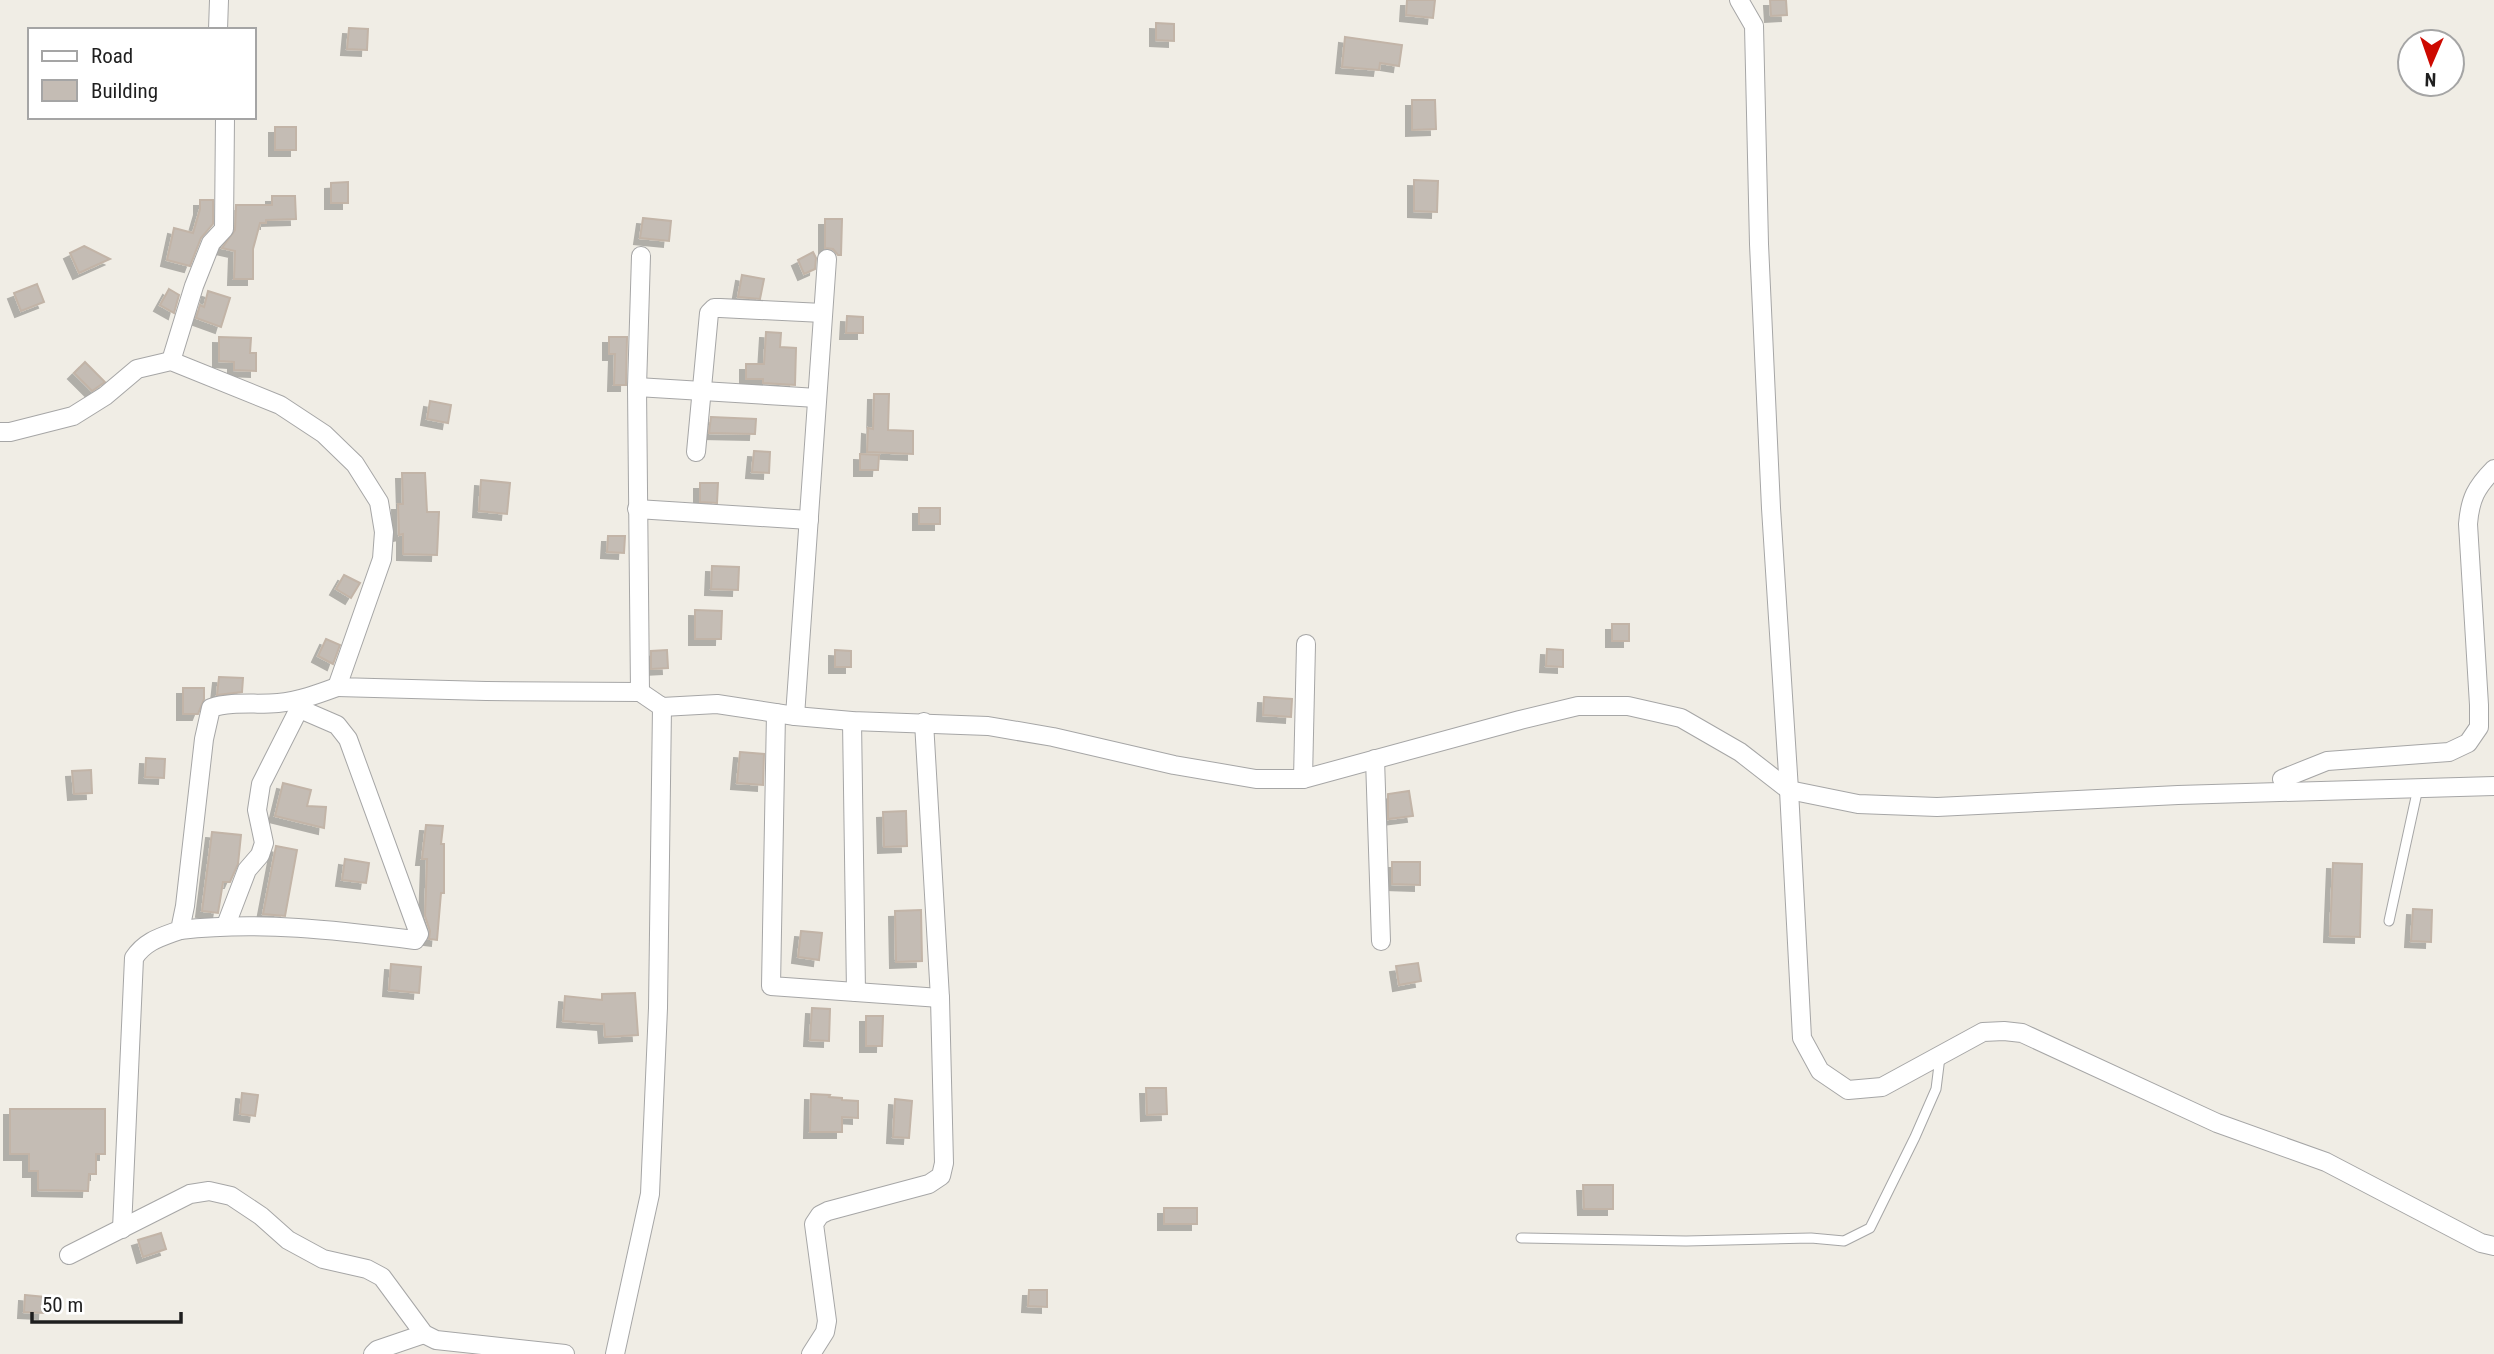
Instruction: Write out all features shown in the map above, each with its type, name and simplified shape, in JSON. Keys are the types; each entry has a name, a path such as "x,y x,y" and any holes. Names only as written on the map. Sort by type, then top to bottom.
{"street":[{"path":"218,28 219,0"},
{"path":"1739,0 1754,26 1759,244 1770,494 1802,1038 1820,1071 1848,1090 1882,1087 1983,1032 2022,1033 2217,1123 2326,1162 2481,1243 2494,1246"},
{"path":"171,361 194,286 211,243 224,229 225,119"},
{"path":"639,692 637,387 640,256"},
{"path":"795,716 827,259"},
{"path":"696,452 709,313 714,308 823,313"},
{"path":"0,432 10,432 73,416 105,396 137,369 171,361 280,405 324,434 355,464 379,502 384,532 382,559 337,687"},
{"path":"637,387 817,398"},
{"path":"2281,779 2327,761 2449,752 2468,743 2479,727 2468,524 2469,508 2479,485 2494,469"},
{"path":"637,509 809,520"},
{"path":"1303,779 1306,644"},
{"path":"180,930 204,739 211,708 223,704 302,704 337,687 639,692 662,707 717,704 795,716 852,721 988,726 1053,737 1174,765 1256,779 1303,779 1341,771 1375,759 1578,706 1628,706 1681,718 1740,752 1789,790 1858,804 1937,807 2165,795 2494,786"},
{"path":"122,1229 134,958 140,948 152,940 180,930 226,925 289,926 415,940 418,938 419,934 393,858 348,739 337,725 302,704"},
{"path":"226,925 247,870 260,855 264,843 257,810 261,784 302,704"},
{"path":"615,1354 650,1194 658,1008 662,707"},
{"path":"776,713 771,986 940,998"},
{"path":"852,721 856,992"},
{"path":"811,1354 825,1332 827,1321 814,1224 820,1215 929,1184 941,1176 944,1163 940,998 924,722"},
{"path":"1375,759 1381,941"},
{"path":"69,1255 190,1194 209,1191 231,1196 261,1216 288,1240 323,1259 367,1269 382,1277 425,1334 436,1340 565,1354"},
{"path":"373,1354 377,1350 425,1334"}],"lane":[{"path":"2389,922 2418,788"},
{"path":"1521,1238 1686,1241 1811,1238 1844,1241 1870,1228 1936,1089 1940,1057"}],"building":[{"path":"1407,0 1435,0 1433,18 1406,15"},
{"path":"1770,0 1786,0 1787,15 1771,16"},
{"path":"1156,23 1174,24 1174,41 1156,40"},
{"path":"349,28 368,29 367,50 347,49"},
{"path":"1345,37 1402,45 1399,66 1380,63 1379,70 1342,67"},
{"path":"1412,100 1435,100 1436,129 1412,130"},
{"path":"275,127 296,127 296,150 275,150"},
{"path":"1414,180 1438,181 1437,212 1414,211"},
{"path":"348,182 348,203 331,203 331,183"},
{"path":"272,196 295,196 296,219 266,220 266,223 260,223 253,249 253,279 234,279 235,251 222,248 235,230 236,205 272,205"},
{"path":"200,200 213,200 213,224 201,238 190,266 167,260 174,228 193,233"},
{"path":"643,218 671,221 669,241 640,238"},
{"path":"825,219 842,219 841,255 833,249 825,248"},
{"path":"84,246 110,259 79,273 70,253"},
{"path":"813,252 816,258 815,269 804,274 798,260"},
{"path":"742,275 764,279 760,299 738,297"},
{"path":"37,284 44,302 21,311 14,293"},
{"path":"169,289 179,295 174,313 160,305"},
{"path":"208,291 230,298 221,327 196,318 200,305 204,307"},
{"path":"847,316 863,317 863,333 846,333"},
{"path":"766,332 781,333 780,347 796,348 795,385 746,379 746,364 764,364"},
{"path":"219,337 251,338 250,353 256,353 256,371 234,370 234,362 219,361"},
{"path":"609,337 627,337 626,385 614,385 615,354 609,354"},
{"path":"85,362 105,382 92,391 74,373"},
{"path":"874,394 889,394 888,430 913,431 913,454 867,452 868,428 873,429"},
{"path":"430,401 451,405 448,423 427,419"},
{"path":"711,417 756,419 755,434 709,433"},
{"path":"754,451 770,452 769,473 752,472"},
{"path":"860,454 879,455 878,470 860,470"},
{"path":"402,473 425,473 427,512 439,512 437,555 403,554 398,504 403,504"},
{"path":"481,480 510,483 507,514 479,511"},
{"path":"700,483 718,483 717,503 700,502"},
{"path":"919,508 940,508 940,524 919,524"},
{"path":"608,536 625,536 624,553 607,552"},
{"path":"712,566 739,567 738,590 711,589"},
{"path":"344,575 360,583 351,598 336,589"},
{"path":"695,610 722,611 721,639 695,639"},
{"path":"1612,624 1629,624 1629,641 1612,641"},
{"path":"326,639 340,645 333,664 318,656"},
{"path":"1547,649 1563,650 1563,667 1546,666"},
{"path":"667,650 668,668 651,669 651,651"},
{"path":"835,650 851,651 851,667 835,667"},
{"path":"219,677 243,678 242,692 217,695"},
{"path":"183,688 204,688 204,699 198,714 183,714"},
{"path":"1264,697 1292,699 1291,717 1263,715"},
{"path":"740,752 764,754 763,785 737,783"},
{"path":"146,758 165,759 164,778 145,777"},
{"path":"91,770 92,793 74,794 72,771"},
{"path":"283,783 311,790 307,806 326,807 324,828 275,816"},
{"path":"1409,791 1413,816 1388,819 1388,794"},
{"path":"906,811 907,846 884,847 883,812"},
{"path":"426,825 443,826 441,844 444,844 444,893 441,893 437,940 429,939 430,931 425,916 427,859 422,859"},
{"path":"212,832 241,835 238,864 230,882 223,882 218,913 202,911"},
{"path":"276,846 297,850 285,916 263,914"},
{"path":"345,859 369,863 366,883 342,880"},
{"path":"1392,862 1420,862 1420,885 1392,884"},
{"path":"2333,863 2362,864 2360,937 2330,936"},
{"path":"2413,909 2432,910 2431,942 2411,941"},
{"path":"921,910 922,961 896,962 895,911"},
{"path":"801,931 822,933 819,960 798,957"},
{"path":"1418,963 1421,981 1399,985 1396,966"},
{"path":"391,964 421,967 419,993 389,990"},
{"path":"635,993 638,1035 605,1037 604,1024 563,1021 565,996 602,1000 602,994"},
{"path":"812,1008 830,1009 829,1041 810,1040"},
{"path":"866,1016 883,1016 882,1046 866,1046"},
{"path":"1146,1088 1166,1088 1167,1114 1147,1115"},
{"path":"242,1093 258,1095 255,1116 240,1114"},
{"path":"811,1094 858,1101 858,1118 842,1117 842,1132 810,1132"},
{"path":"895,1099 912,1101 909,1138 893,1137"},
{"path":"10,1109 105,1109 105,1154 96,1154 96,1174 89,1174 88,1191 38,1190 38,1171 29,1171 29,1154 10,1154"},
{"path":"1583,1185 1613,1185 1613,1209 1584,1209"},
{"path":"1164,1208 1197,1208 1197,1224 1164,1224"},
{"path":"161,1233 166,1249 143,1257 138,1240"},
{"path":"1029,1290 1047,1290 1047,1307 1028,1306"},
{"path":"25,1295 45,1297 44,1313 24,1312"}]}
